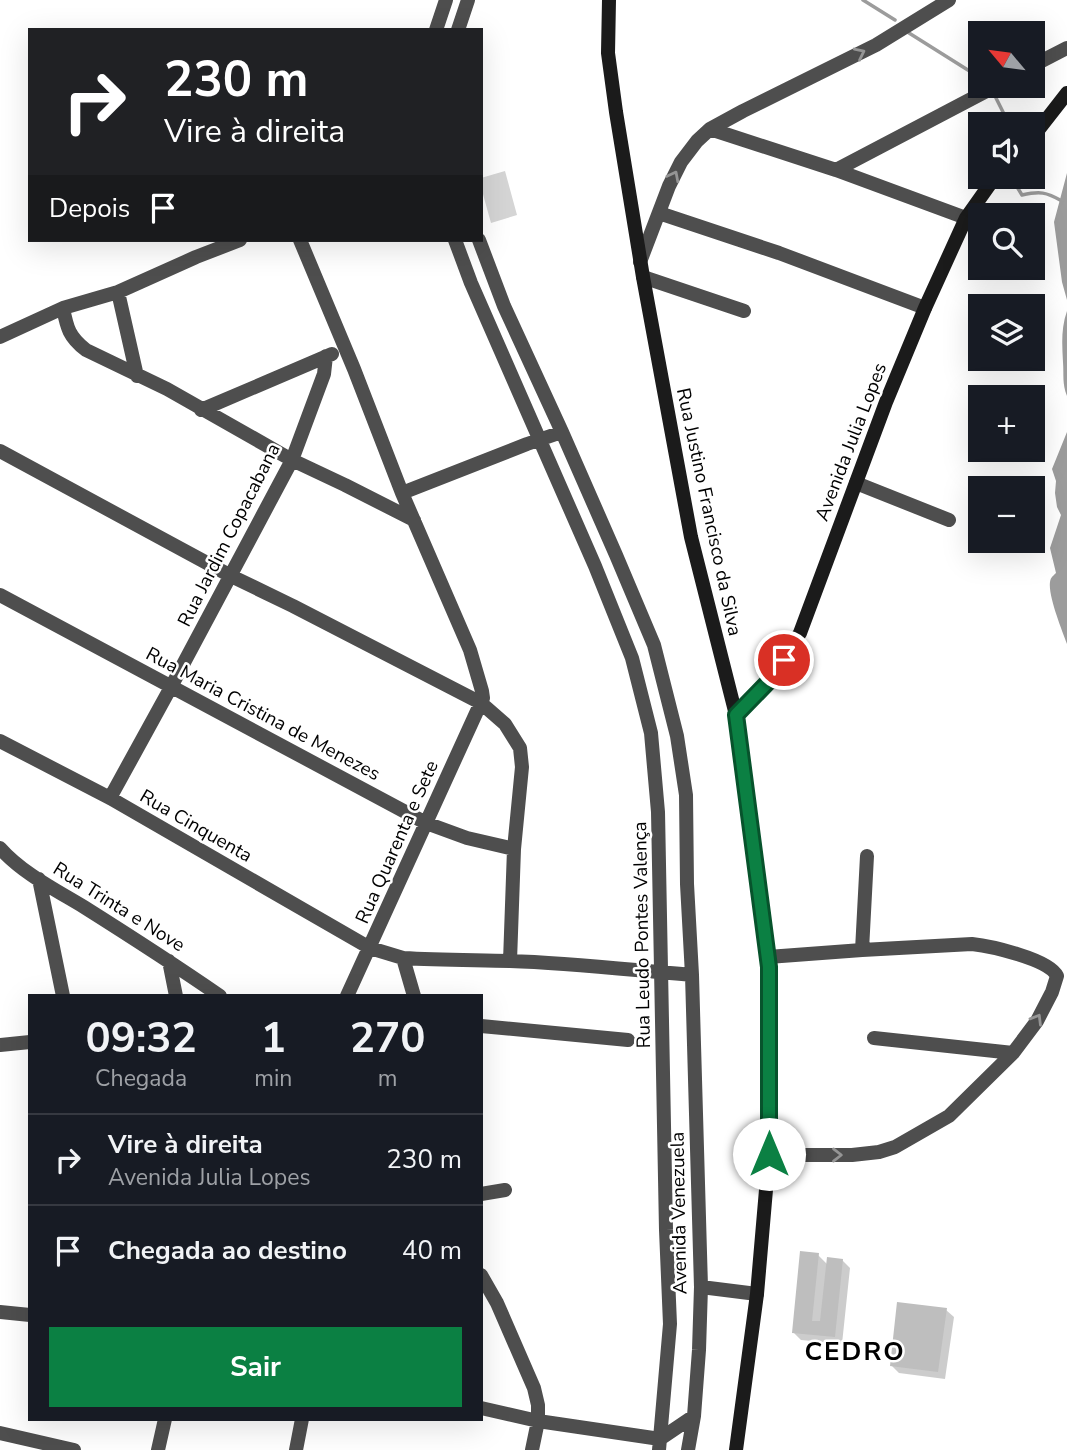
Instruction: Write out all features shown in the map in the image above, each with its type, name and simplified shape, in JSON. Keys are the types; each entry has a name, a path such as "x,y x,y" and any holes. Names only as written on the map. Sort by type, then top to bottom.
{"main road":[{"name":"Rua Justino Francisco da Silva","path":"610,0 608,53 641,269 691,537 736,715 768,957 769,1154 757,1294 736,1450"},
{"path":"1045,121 1067,93"},
{"name":"Avenida Julia Lopes","path":"736,715 770,680 800,633 886,402 925,308 966,218 987,189"}],"street":[{"path":"437,28 446,0"},
{"path":"458,28 468,0"},
{"path":"744,311 641,269 659,212 681,162 710,129 876,45 949,0"},
{"path":"1045,59 1067,48"},
{"path":"836,170 973,98"},
{"path":"710,129 836,170 966,218"},
{"path":"659,212 779,253 925,308"},
{"path":"0,337 64,308 118,292 235,242"},
{"path":"301,242 402,493 470,650 482,691 481,704"},
{"name":"Rua Leudo Pontes Valença","path":"456,242 632,658 651,733 658,812 670,1324 660,1445"},
{"path":"480,242 504,306 654,645 677,736 686,795 692,975"},
{"path":"118,292 136,376"},
{"path":"64,308 66,325 75,342 86,350 167,389 292,460 414,520"},
{"path":"201,410 344,348"},
{"name":"Rua Jardim Copacabana","path":"110,799 292,460 324,374 326,356"},
{"path":"402,493 562,432"},
{"path":"0,451 231,576 481,704 505,724 520,748 522,767 514,849 510,961"},
{"path":"856,483 949,520"},
{"name":"Rua Maria Cristina de Menezes","path":"0,596 426,823 467,838 514,849"},
{"name":"Rua Quarenta e Sete","path":"348,994 481,704"},
{"name":"Rua Cinquenta","path":"0,741 110,799 370,948 403,958 510,961 692,975"},
{"name":"Rua Trinta e Nove","path":"0,848 38,879 217,994"},
{"path":"862,950 867,856"},
{"path":"38,879 63,994"},
{"path":"768,957 963,944 985,945 1052,968 1057,976 1037,1021 1013,1053 949,1116 895,1147 879,1152 769,1154"},
{"path":"403,958 413,994"},
{"path":"169,961 176,994"},
{"name":"Avenida Venezuela","path":"688,1450 694,1416 701,1287 692,975"},
{"path":"483,1026 628,1040"},
{"path":"874,1038 1013,1053"},
{"path":"0,1045 28,1042"},
{"path":"483,1194 505,1190"},
{"path":"483,1278 497,1303 534,1388 538,1421 532,1450"},
{"path":"701,1287 757,1294"},
{"path":"483,1305 497,1303"},
{"path":"0,1312 28,1315"},
{"path":"483,1408 660,1445 694,1416"},
{"path":"158,1450 165,1421"},
{"path":"296,1450 302,1421"},
{"path":"0,1433 74,1450"}],"shaded area":[{"path":"505,171 517,215 491,223 483,194 483,177"},
{"path":"1067,173 1067,300 1054,222"},
{"path":"1067,311 1067,396 1062,342"},
{"path":"1067,432 1067,644 1051,596 1051,579 1056,573 1050,548 1061,515 1057,507 1056,481 1052,469"}],"building":[{"path":"800,1251 819,1253 812,1321 820,1321 827,1257 843,1259 835,1337 792,1333"},
{"path":"897,1302 947,1308 938,1372 890,1366"}],"waterway":[{"path":"863,0 895,20"},
{"path":"909,33 968,70"},
{"path":"996,98 1003,112"},
{"path":"1018,189 1022,195 1043,193 1062,201"}],"district":[{"name":"CEDRO","path":"855,1351"}],"route":[{"path":"769,1154 769,967 736,715 770,680 784,660"}]}
